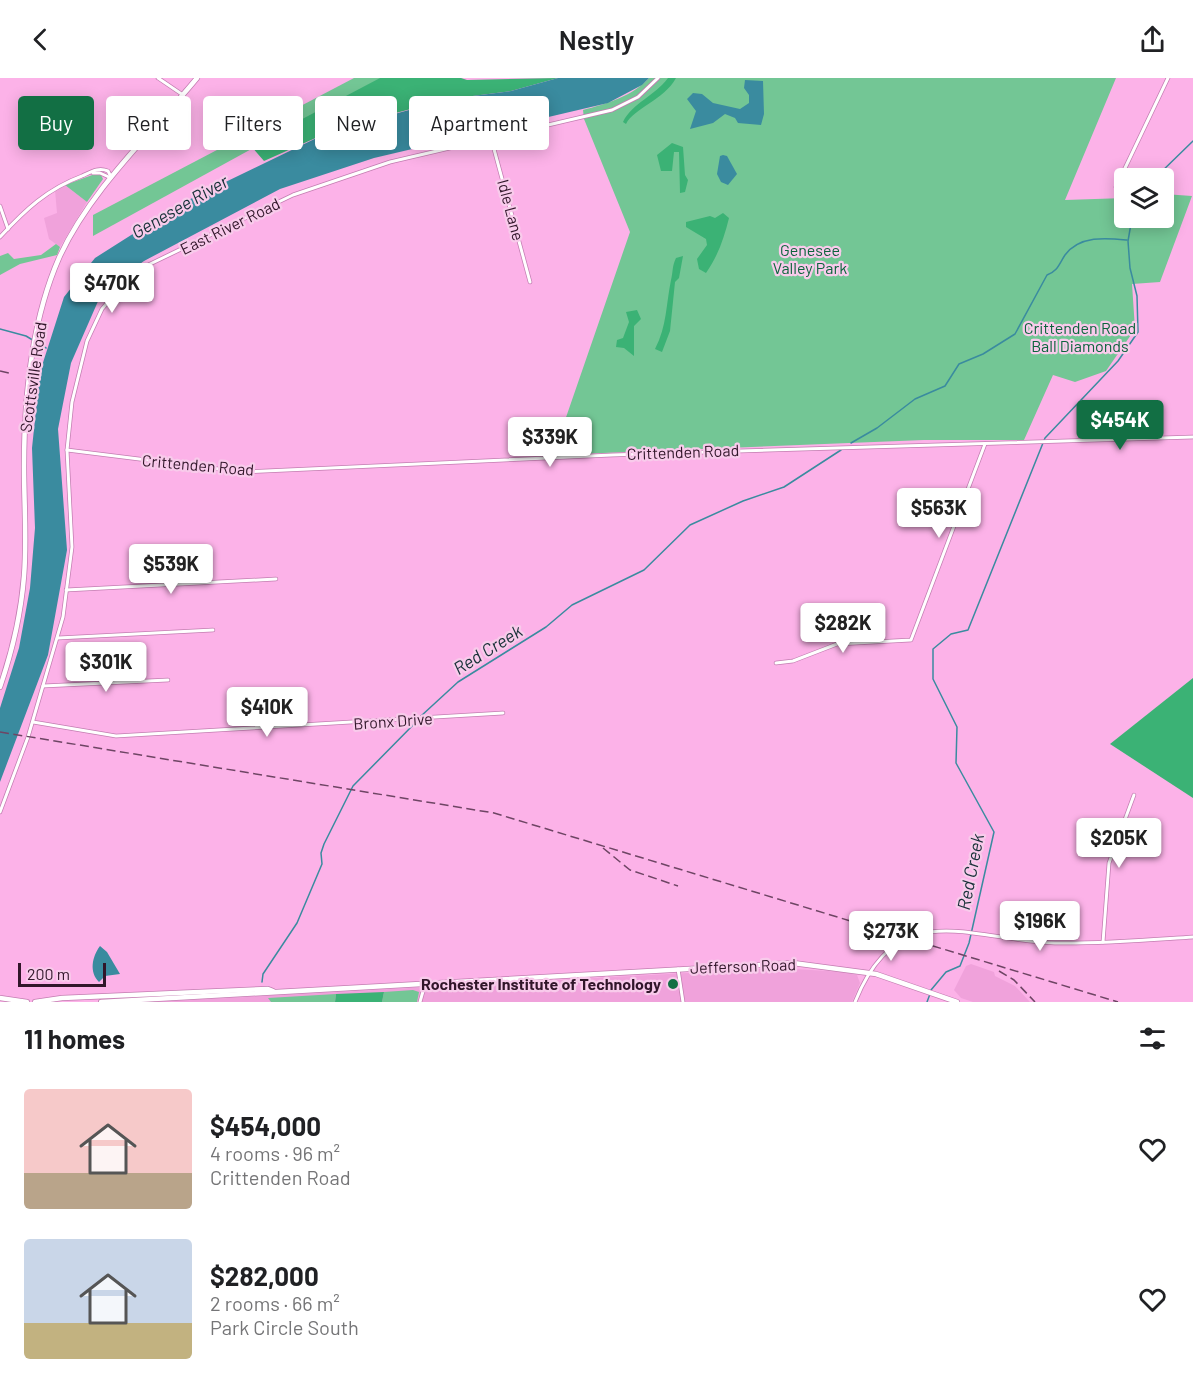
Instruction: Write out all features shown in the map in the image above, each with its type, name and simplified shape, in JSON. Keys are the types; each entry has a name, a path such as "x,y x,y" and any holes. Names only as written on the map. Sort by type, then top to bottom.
{"main road":[{"name":"Scottsville Road","path":"0,687 15,633 24,578 24,436 35,346 47,289 63,250 84,214 197,78"},
{"name":"Jefferson Road","path":"35,1002 55,1002 62,998 113,1000 268,994 793,963 869,972 957,1002"},
{"path":"0,998 27,1002"},
{"name":"Jefferson Road","path":"101,1002 113,1000"}],"street":[{"path":"158,78 183,95"},
{"name":"East River Road","path":"549,126 584,118 626,104 647,90 658,78"},
{"path":"1125,168 1168,78"},
{"name":"East River Road","path":"0,812 33,722 58,638 72,547 67,450 74,389 87,341 102,309 134,275 146,266 293,195 390,162 440,150"},
{"name":"Idle Lane","path":"494,150 530,282"},
{"path":"0,237 42,195 103,169 108,171 112,179"},
{"path":"0,206 8,229"},
{"name":"Crittenden Road","path":"67,450 243,472 612,454 1036,444 1193,437"},
{"path":"776,663 796,660 837,644 911,640 985,444"},
{"path":"66,590 276,579"},
{"path":"58,638 213,630"},
{"path":"44,686 168,680"},
{"name":"Bronx Drive","path":"33,722 116,736 503,713"},
{"path":"1103,942 1109,863 1134,795"},
{"path":"855,1002 869,972 884,953 907,938 933,931 962,932 1044,942 1103,942 1193,937"},
{"path":"678,969 683,1002"},
{"path":"420,1002 425,983"}],"shaded area":[{"path":"65,185 87,202 60,247 49,239 44,218 57,213 55,190"},
{"path":"971,964 994,972 995,976 1015,986 1030,1002 973,1002 961,998 954,990 966,966"},
{"name":"Rochester Institute of Technology","path":"777,968 845,972 857,975 860,983 852,1002 153,1002"}],"green space":[{"path":"354,78 381,78 348,96 320,96"},
{"path":"380,78 461,78 467,80 558,78 511,91 472,96 409,96 409,109 397,113 397,96 346,96"},
{"name":"Genesee Valley Park","path":"649,78 1116,78 1065,200 1114,198 1114,228 1174,228 1174,195 1192,196 1160,282 1132,284 1135,329 1106,371 1075,382 1053,375 1024,440 924,440 553,455 630,232 584,119 583,110 610,102 643,84"},
{"path":"668,78 676,78 671,86 630,118 626,124 623,122 632,110"},
{"path":"315,98 315,114 303,121 303,105"},
{"path":"315,112 315,138 303,144 303,119"},
{"path":"672,143 683,147 685,175 688,180 685,192 680,193 679,152 674,152 672,171 661,171 657,155"},
{"path":"217,150 250,150 93,236 93,215"},
{"path":"254,150 289,150 264,161"},
{"path":"95,174 101,175 103,179 87,202 65,185"},
{"path":"723,213 729,218 723,240 706,273 699,269 697,259 707,245 706,239 686,227 686,222 710,216 715,218"},
{"path":"56,244 60,247 57,255 20,264 0,275 0,256 8,253 14,259 41,255"},
{"path":"683,256 679,278 675,282 670,331 662,352 655,349 664,323 674,264 676,258"},
{"path":"637,310 641,319 634,326 634,356 624,348 616,347 617,340 623,338 629,322 626,312"},
{"path":"1193,678 1193,798 1110,744"},
{"path":"413,990 419,992 417,1002 382,1002 384,992"},
{"path":"384,992 382,1002 335,1002 336,994"},
{"path":"336,994 335,1002 271,1002 268,998"}],"water":[{"path":"558,78 649,78 642,85 608,103 549,117 549,96 472,96 511,91"},
{"path":"745,80 763,81 764,114 761,125 738,123 735,118 725,114 713,123 690,129 696,111 687,99 693,93 702,94 713,103 740,109 749,103 749,95 744,88"},
{"name":"Genesee River","path":"409,110 409,150 374,158 280,189 144,261 116,281 99,299 71,363 58,429 67,550 48,655 0,782 0,708 19,648 30,588 35,528 32,448 40,372 64,297 95,258 180,204 292,150 303,150 303,145 315,139 315,150 397,150 397,113"},
{"path":"720,156 727,156 737,174 728,185 721,182 717,174"},
{"path":"100,946 107,952 120,974 105,976 99,982 94,974 93,964"}],"waterway":[{"name":"Red Creek","path":"1165,168 1193,141"},
{"name":"Red Creek","path":"931,990 946,972 960,966 969,943 994,832 956,763 957,727 933,679 933,649 951,634 968,630 1045,438 1118,361 1138,332 1137,296 1130,268 1128,241 1130,228"},
{"name":"Red Creek","path":"851,443 877,428 915,399 945,386 959,364 983,354 1015,334 1047,275 1056,269 1071,249 1094,239 1127,240"},
{"path":"0,329 26,336 46,348"},
{"name":"Red Creek","path":"421,716 458,682 546,627 572,605 644,570 690,525 743,501 784,487 841,450"},
{"name":"Red Creek","path":"262,982 263,974 297,923 322,864 321,853 324,844 353,786 418,720"},
{"name":"Red Creek","path":"927,1002 930,994"}],"railway":[{"path":"0,371 9,373"},
{"path":"0,732 494,813 1118,1002"},
{"path":"603,848 630,870 678,886"},
{"path":"999,971 1014,980 1035,1002"}],"place":[{"name":"Rochester Institute of Technology","path":"673,984"}],"park label":[{"name":"Crittenden Road Ball Diamonds","path":"1080,337"}]}
